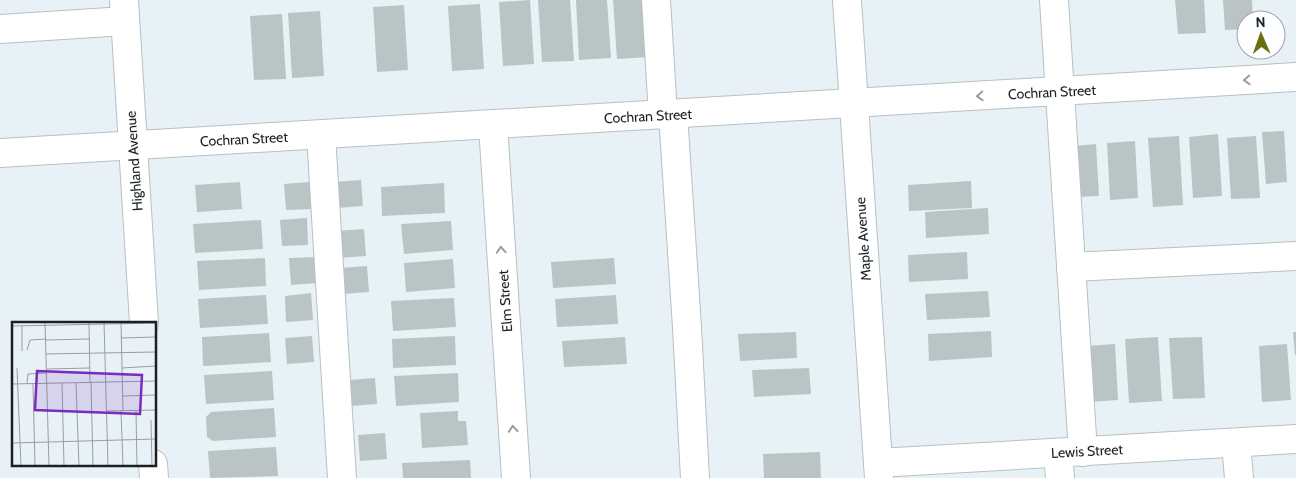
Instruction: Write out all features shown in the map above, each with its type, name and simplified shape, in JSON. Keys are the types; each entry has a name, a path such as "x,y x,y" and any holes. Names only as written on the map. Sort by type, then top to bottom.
{"street":[{"path":"656,0 687,327 695,478"},
{"name":"Maple Avenue","path":"847,0 878,470"},
{"path":"1054,0 1071,266 1067,461"},
{"path":"0,29 124,10"},
{"name":"Highland Avenue","path":"124,10 144,322"},
{"name":"Cochran Street","path":"0,154 1296,77"},
{"name":"Elm Street","path":"493,125 516,478"},
{"path":"320,135 342,478"},
{"path":"1071,266 1296,256"},
{"name":"Lewis Street","path":"878,470 1067,461 1236,443 1296,439"},
{"path":"1236,443 1239,478"}],"building":[{"path":"530,0 534,64 503,66 499,2"},
{"path":"538,0 570,0 574,61 542,62"},
{"path":"576,0 607,0 611,58 579,60"},
{"path":"613,0 645,0 649,57 617,59"},
{"path":"1175,0 1204,0 1206,33 1178,34"},
{"path":"1223,0 1252,0 1252,10 1236,10 1236,29 1225,30"},
{"path":"480,4 484,69 452,71 448,6"},
{"path":"404,5 408,70 377,72 373,7"},
{"path":"320,11 324,76 292,78 288,13"},
{"path":"282,14 286,79 254,80 250,16"},
{"path":"1284,131 1287,182 1266,184 1262,132"},
{"path":"1218,134 1222,196 1193,198 1189,137"},
{"path":"1179,136 1183,205 1153,207 1148,138"},
{"path":"1256,136 1260,198 1231,199 1227,138"},
{"path":"1135,141 1138,198 1110,200 1107,143"},
{"path":"1096,144 1099,196 1077,197 1074,146"},
{"path":"361,180 363,206 337,208 335,182"},
{"path":"971,181 972,208 909,211 908,185"},
{"path":"240,182 242,209 197,212 195,185"},
{"path":"310,182 312,209 286,210 284,184"},
{"path":"444,183 445,213 382,216 381,187"},
{"path":"988,208 989,234 926,238 925,212"},
{"path":"307,218 308,245 282,246 280,220"},
{"path":"261,220 263,249 195,253 193,224"},
{"path":"451,221 453,250 404,254 401,224"},
{"path":"364,229 366,256 339,258 337,231"},
{"path":"967,252 968,279 909,282 908,255"},
{"path":"316,257 317,283 291,285 289,258"},
{"path":"265,258 266,286 199,290 197,261"},
{"path":"614,258 616,284 553,288 551,262"},
{"path":"453,259 455,288 406,292 404,263"},
{"path":"367,266 369,292 343,294 341,268"},
{"path":"988,291 990,317 927,320 925,294"},
{"path":"311,293 313,320 286,322 285,296"},
{"path":"266,295 268,324 200,328 198,299"},
{"path":"616,295 618,324 557,327 555,299"},
{"path":"454,298 456,327 393,331 391,301"},
{"path":"991,331 992,357 929,361 928,334"},
{"path":"796,332 797,358 740,361 738,334"},
{"path":"1293,332 1296,332 1296,355 1295,355"},
{"path":"269,333 271,362 203,366 202,337"},
{"path":"312,336 314,362 287,364 285,338"},
{"path":"455,336 456,365 393,368 392,339"},
{"path":"625,337 627,364 564,367 562,341"},
{"path":"1158,337 1162,401 1129,403 1125,339"},
{"path":"1202,337 1205,398 1173,399 1169,338"},
{"path":"1115,344 1118,400 1090,402 1086,346"},
{"path":"1287,344 1291,400 1262,402 1259,346"},
{"path":"809,368 811,394 754,397 752,370"},
{"path":"272,371 274,400 206,404 204,375"},
{"path":"458,373 459,402 396,406 394,376"},
{"path":"375,378 377,404 351,406 349,380"},
{"path":"274,408 276,437 213,441 207,437 206,417 211,412"},
{"path":"458,411 458,421 466,421 468,445 422,448 420,413"},
{"path":"385,433 387,459 360,461 358,435"},
{"path":"276,447 278,476 210,478 208,451"},
{"path":"820,452 821,478 764,478 763,454"},
{"path":"470,460 471,478 403,478 402,463"}]}
